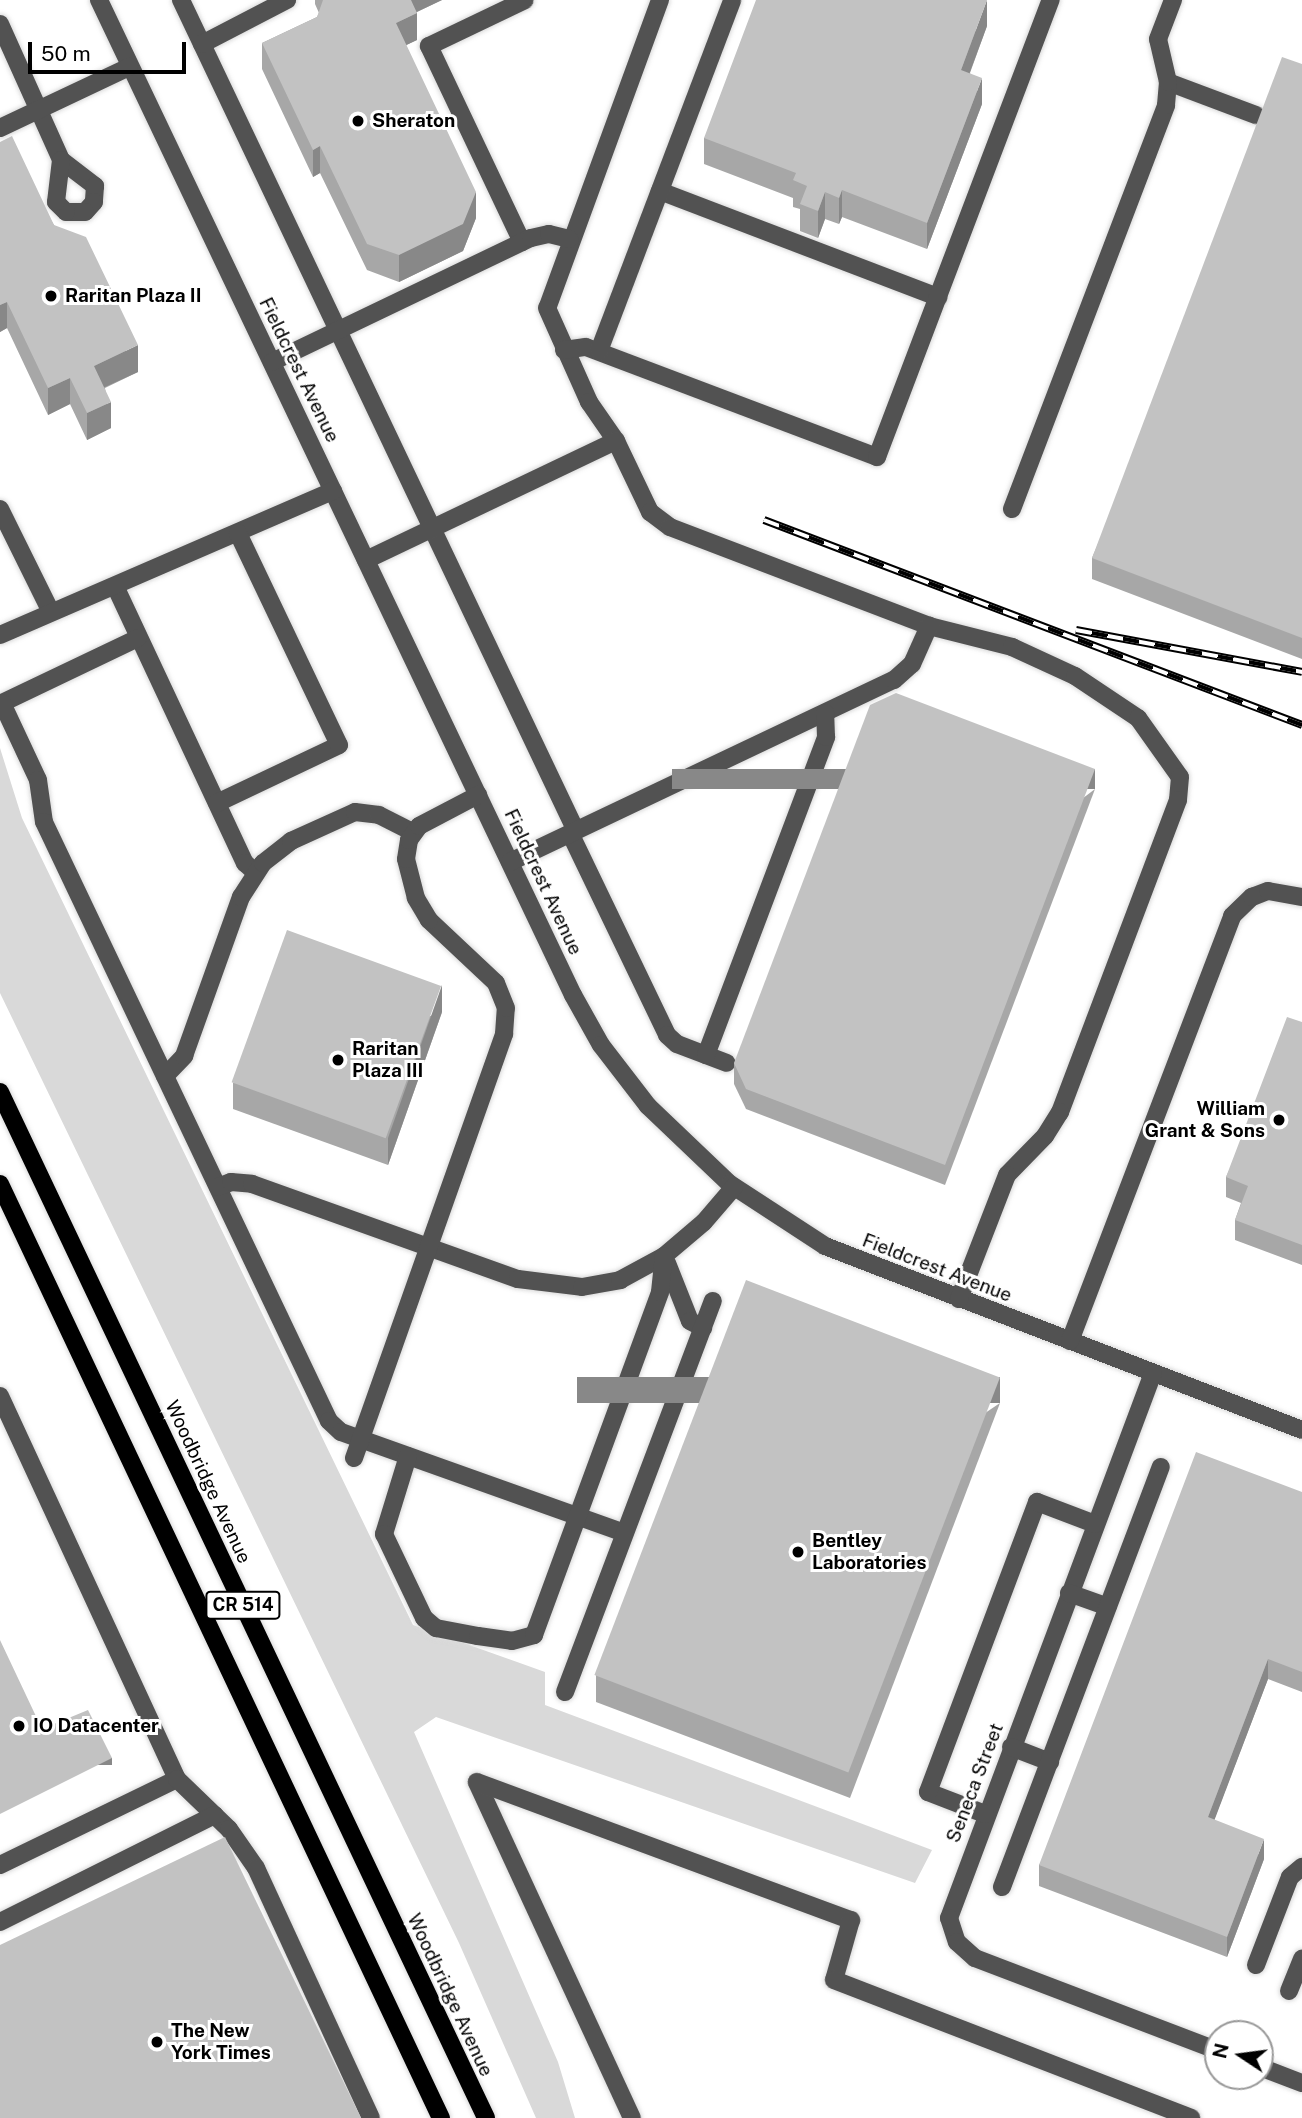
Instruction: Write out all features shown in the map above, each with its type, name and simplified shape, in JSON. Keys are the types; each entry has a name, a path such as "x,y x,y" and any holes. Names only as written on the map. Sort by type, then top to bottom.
{"main road":[{"name":"Woodbridge Avenue","path":"0,1092 486,2118"},
{"name":"CR 514","path":"0,1184 441,2118"}],"street":[{"name":"Fieldcrest Avenue","path":"100,0 129,66 510,862 601,1045 664,1125 734,1187 825,1245 1302,1430"},
{"path":"181,0 432,529 663,1028 677,1044 727,1063"},
{"path":"202,44 287,0"},
{"path":"522,242 429,46 525,0"},
{"path":"660,0 547,301 548,315 589,402 616,441 650,512 662,523 929,626 1012,648 1104,693 1148,728 1176,768 1181,785 1060,1112 1045,1136 1007,1175 959,1299"},
{"path":"599,351 732,0"},
{"path":"564,350 579,345 599,351 877,457 1051,0"},
{"path":"1012,509 1166,105 1168,82 1158,39 1173,0"},
{"path":"0,24 8,65 38,110 61,160"},
{"path":"0,128 129,66"},
{"path":"1168,82 1256,115"},
{"path":"660,191 938,297"},
{"path":"272,362 522,242 543,234 569,239"},
{"path":"366,561 616,441"},
{"path":"0,635 51,612 116,588 333,491"},
{"path":"0,509 51,612"},
{"path":"217,803 339,745 238,533"},
{"path":"116,588 245,863 255,872"},
{"path":"510,862 825,713 907,671 929,626"},
{"path":"138,638 2,703 38,780 41,814 332,1426 361,1439 625,1533"},
{"path":"706,1055 826,737 825,713"},
{"path":"354,1458 507,1018 496,983 438,930 416,898 406,859 413,832 424,821 478,795"},
{"path":"165,1076 187,1049 241,897 255,872 284,845 348,814 370,812 413,832"},
{"path":"1070,1341 1232,916 1252,897 1268,891 1302,897"},
{"path":"218,1187 232,1182 252,1184 518,1279 570,1286 620,1280 664,1256 704,1222 734,1187"},
{"path":"664,1256 688,1316 703,1328"},
{"path":"408,1456 384,1534 420,1612 436,1628 512,1641 534,1635 580,1517 660,1292 664,1256"},
{"path":"565,1692 713,1301"},
{"name":"Seneca Street","path":"1153,1373 950,1909 950,1927 962,1948 975,1958 1204,2046"},
{"path":"0,1396 177,1779 215,1815 256,1868 371,2118"},
{"path":"1002,1887 1161,1467"},
{"path":"985,1814 928,1792 1037,1502 1095,1524"},
{"path":"1069,1593 1108,1607"},
{"path":"1011,1747 1050,1762"},
{"path":"0,1866 177,1779"},
{"path":"632,2118 477,1782 851,1920 834,1980 1191,2118"},
{"path":"0,1922 215,1815"},
{"path":"1256,1965 1290,1877 1302,1867"},
{"path":"1289,1991 1302,1958"},
{"path":"1274,2072 1302,2083"}],"shaded area":[{"path":"0,748 22,818 413,1625 545,1672 545,1705 932,1850 915,1883 436,1717 414,1732 558,2062 575,2118 536,2118 459,1943 0,993"}],"building":[{"name":"Sheraton","path":"323,0 411,0 417,13 396,23 476,192 463,224 399,255 367,244 320,146 313,150 262,43 317,17"},
{"path":"756,0 987,0 961,70 982,78 927,223 842,190 839,198 825,192 818,211 800,204 807,186 793,180 796,173 704,138"},
{"path":"1282,57 1302,64 1302,638 1092,558"},
{"name":"Raritan Plaza II","path":"12,136 54,225 86,237 138,345 94,366 111,402 87,413 70,378 48,388 7,302 0,305 0,142"},
{"path":"896,693 1095,769 945,1165 746,1089 734,1063 870,705"},
{"name":"Raritan Plaza III","path":"287,930 441,986 386,1138 232,1082"},
{"name":"William Grant & Sons","path":"1287,1017 1302,1022 1302,1245 1235,1220 1248,1186 1226,1177"},
{"name":"Bentley Laboratories","path":"746,1280 1000,1377 848,1772 594,1675"},
{"path":"1196,1452 1302,1492 1302,1672 1268,1659 1208,1817 1264,1839 1227,1937 1039,1865"},
{"name":"IO Datacenter","path":"0,1640 42,1729 88,1710 112,1758 0,1814"},
{"name":"The New York Times","path":"225,1837 361,2118 0,2118 0,1945"}],"railway":[{"path":"764,520 1302,725"},
{"path":"1076,630 1302,672"}],"place":[{"name":"Sheraton","path":"358,121"},
{"name":"Raritan Plaza II","path":"51,296"},
{"name":"Raritan Plaza III","path":"338,1060"},
{"name":"William Grant & Sons","path":"1279,1120"},
{"name":"Bentley Laboratories","path":"798,1552"},
{"name":"IO Datacenter","path":"19,1726"},
{"name":"The New York Times","path":"157,2042"}]}
